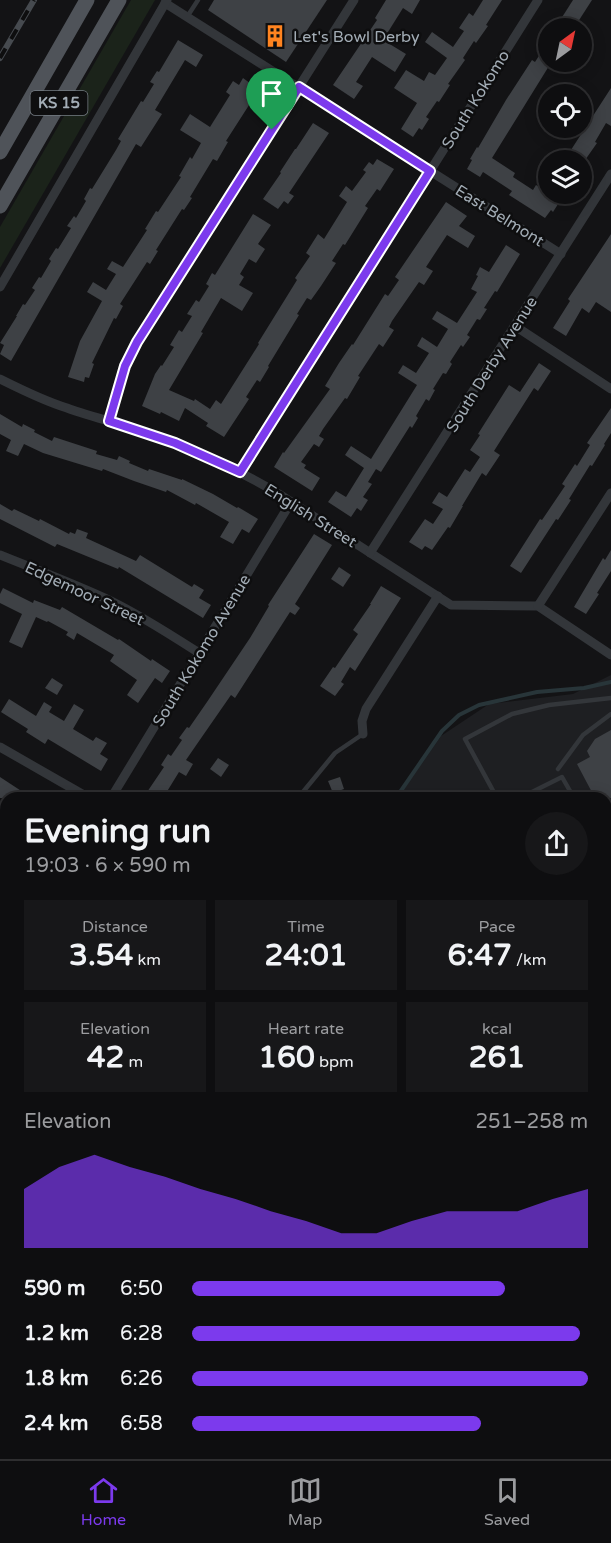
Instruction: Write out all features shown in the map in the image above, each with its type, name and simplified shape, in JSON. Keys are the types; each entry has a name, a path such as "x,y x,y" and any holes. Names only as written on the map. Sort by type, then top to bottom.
{"main road":[{"name":"KS 15","path":"0,152 87,0"},
{"name":"KS 15","path":"0,206 119,0"}],"street":[{"path":"109,421 125,366 137,342 354,0"},
{"name":"South Kokomo","path":"240,472 538,0"},
{"name":"East Belmont","path":"166,2 561,254"},
{"path":"0,287 166,2"},
{"name":"South Derby Avenue","path":"370,553 611,174"},
{"path":"515,326 611,389"},
{"name":"English Street","path":"0,379 66,408 175,443 240,472 452,605 538,606"},
{"path":"611,493 538,606 611,655"},
{"name":"South Kokomo Avenue","path":"115,792 291,502"},
{"name":"Edgemoor Street","path":"0,555 112,602 160,627 199,653"},
{"path":"363,734 362,721 366,709 438,596"},
{"path":"0,747 79,792"}],"lane":[{"path":"187,17 198,0"},
{"path":"494,792 465,739 512,714 549,705 611,698"},
{"path":"558,769 583,735 611,714"},
{"path":"303,792 335,753 363,734"},
{"path":"532,792 562,777 571,792"}],"shaded area":[{"path":"131,0 155,0 0,268 0,227"},
{"path":"611,675 611,792 402,792 441,736 489,704 573,694"}],"building":[{"name":"Let's Bowl Derby","path":"214,0 327,0 286,62 208,10"},
{"path":"386,0 420,0 412,14 403,8 383,40 406,54 395,72 372,57 356,82 363,86 354,99 333,85 377,20 375,18"},
{"path":"483,0 502,0 486,25 488,26 463,58 465,60 448,84 450,85 439,102 437,101 426,117 429,119 422,130 419,128 413,137 401,129 417,103 394,88 406,70 424,81 429,72 435,75 447,58 425,42 432,32 453,47 464,31 459,28 469,13 473,16"},
{"path":"573,0 592,0 580,18 562,18"},
{"path":"178,40 203,55 196,67 185,60 155,110 162,114 141,147 136,144 11,361 0,354 4,345 0,343 23,304 25,305 35,290 32,288 39,277 41,278 51,261 49,259 71,228 67,226 74,216 76,218 86,201 84,199 90,188 92,189 121,141 118,139 154,84 150,82 157,71 159,72"},
{"path":"538,57 538,72 545,72 492,158 515,173 513,177 533,190 536,185 538,186 538,204 558,204 545,218 509,195 512,191 483,172 480,177 467,169 472,160 470,159 506,100 532,60 535,62"},
{"path":"243,78 261,91 253,103 251,102 226,141 228,142 217,161 213,159 190,197 192,198 184,210 182,209 156,250 158,251 150,264 147,262 120,304 123,306 116,319 114,318 92,363 94,364 89,378 85,377 84,382 68,377 80,341 102,301 87,292 93,282 106,290 116,274 107,269 112,261 123,267 147,230 145,229 156,211 158,212 181,177 179,176 190,157 192,159 201,143 180,130 190,114 210,127 230,95 226,92 233,81 239,85"},
{"path":"611,88 611,126 606,123 592,150 571,150 579,138 592,138 592,117"},
{"path":"313,123 329,133 289,193 294,196 288,204 284,201 278,209 263,199"},
{"path":"377,159 394,169 380,191 377,189 365,206 368,208 332,261 336,263 311,300 307,298 269,367 260,382 257,380 246,397 249,399 224,437 206,426 208,423 185,408 179,421 142,406 155,374 174,347 170,345 179,330 182,332 192,316 187,314 196,300 199,302 209,286 206,284 212,273 215,275 253,214 271,225 258,244 265,249 256,263 249,259 240,274 244,277 239,285 253,293 242,311 221,298 169,390 194,401 195,399 210,409 216,400 221,404 297,280 295,278 310,256 306,253 318,234 324,239 347,202 339,196 346,186 352,191 366,172 363,170 369,162 373,165"},
{"path":"446,202 467,216 459,226 475,236 468,248 447,235 426,267 433,271 424,285 419,282 392,321 389,327 394,330 383,347 379,344 358,376 360,377 347,399 345,398 323,429 319,436 324,439 319,447 314,444 301,462 306,465 304,468 320,478 312,491 274,467 330,389 325,386 339,363 385,294 388,296 399,280 395,277"},
{"path":"611,234 611,312 596,302 589,313 582,308 566,336 553,328 570,301 568,299"},
{"path":"506,245 520,254 497,292 495,291 484,308 487,309 480,320 477,319 467,335 470,337 463,347 461,345 450,362 452,364 446,374 443,373 433,389 435,390 429,401 426,399 412,428 410,426 381,472 376,469 368,482 372,484 363,497 368,500 361,511 357,508 351,517 328,502 336,491 346,497 364,468 345,455 351,446 371,459 417,385 398,373 403,365 416,373 429,353 417,346 422,337 437,347 448,329 432,319 437,311 457,323 477,292 471,289 480,267 489,272"},
{"path":"539,363 551,371 538,391 534,388 494,451 500,455 486,476 482,473 450,528 448,527 432,550 425,546 422,550 409,542 425,519 433,524 443,509 432,503 439,492 447,497 465,469 470,472 480,457 470,450 509,385 520,392"},
{"path":"611,408 611,433 605,445 592,466 590,465 558,520 556,519 521,573 510,566 540,519 542,520 565,486 562,484 575,464 577,466 590,445 587,443"},
{"path":"0,414 22,427 23,424 35,430 34,432 52,441 54,437 117,460 119,456 148,471 149,469 182,479 258,519 249,533 242,529 233,544 220,537 229,522 167,490 166,492 103,469 102,471 43,453 24,444 18,456 6,451 11,440 0,434"},
{"path":"0,504 12,511 14,509 39,521 40,519 69,534 70,532 75,534 77,529 88,533 86,538 136,561 140,555 192,587 194,584 204,590 199,598 211,605 203,618 119,567 118,569 57,544 55,547 0,519"},
{"path":"314,534 332,545 295,604 300,608 295,615 290,612 235,698 231,695 186,760 193,764 186,776 179,772 167,792 147,792 164,767 161,765 168,754 171,756 182,740 179,738 187,727 189,728 250,638 268,605"},
{"path":"611,550 611,571 586,614 574,607 603,558 605,560"},
{"path":"339,567 351,575 343,587 331,579"},
{"path":"381,586 401,598 355,671 350,667 341,682 344,684 335,696 320,686 358,634 353,630"},
{"path":"3,588 33,603 34,600 60,610 62,607 170,671 162,683 155,678 138,703 127,695 137,680 110,661 114,655 77,633 74,640 66,635 68,632 36,617 22,648 9,642 22,614 0,603"},
{"path":"52,678 63,685 57,695 45,688"},
{"path":"9,699 36,716 44,702 52,707 49,712 64,721 74,704 84,710 73,729 93,741 96,737 107,743 100,754 108,759 101,771 48,739 45,744 26,732 28,729 1,712"},
{"path":"611,730 611,792 592,792 577,764 590,757 587,751 595,739"},
{"path":"218,758 229,765 221,777 210,769"},
{"path":"0,777 23,792 0,792"},
{"path":"340,777 344,789 333,792 328,781"}],"waterway":[{"path":"400,792 442,731 459,715 479,705 537,692 584,688 611,682"}],"railway":[{"path":"0,58 34,0"}],"place":[{"name":"Let's Bowl Derby","path":"275,36"}],"route":[{"path":"299,87 430,171 240,472 175,443 109,421 125,366 137,342 272,130 299,87"}]}
